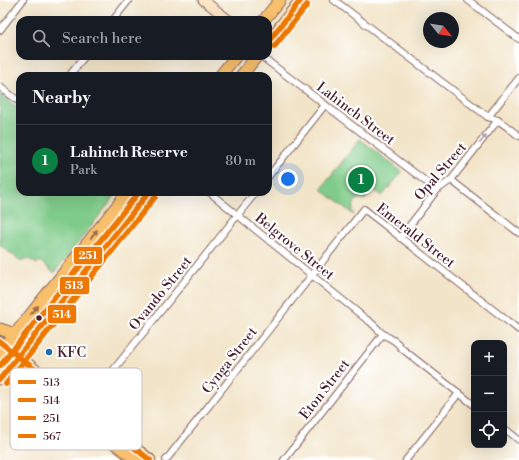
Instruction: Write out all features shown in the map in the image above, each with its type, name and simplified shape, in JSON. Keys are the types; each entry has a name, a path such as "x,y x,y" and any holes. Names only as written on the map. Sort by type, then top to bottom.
{"highway":[{"path":"267,16 280,0"},
{"path":"272,37 301,0"},
{"path":"223,72 233,60"},
{"path":"244,72 254,60"},
{"path":"1,349 15,334 125,196"},
{"path":"0,379 146,196"},
{"path":"52,287 79,279"},
{"path":"0,329 15,334"},
{"path":"15,360 25,368"},
{"path":"124,450 136,460"},
{"path":"137,450 150,460"}],"main road":[{"path":"1,349 15,360"}],"street":[{"path":"0,30 23,0"},
{"path":"116,16 129,0"},
{"path":"203,0 224,16"},
{"path":"334,0 488,118 498,120 519,136"},
{"path":"468,0 519,39"},
{"path":"72,72 82,60"},
{"name":"Lahinch Street","path":"265,60 437,190"},
{"path":"488,118 519,78"},
{"path":"0,87 16,99"},
{"path":"272,172 325,105"},
{"name":"Opal Street","path":"400,238 437,190 451,180 498,120"},
{"path":"451,180 519,233"},
{"name":"Belgrove Street","path":"214,196 366,319 378,327 382,335 471,403"},
{"name":"Ovando Street","path":"115,368 253,196"},
{"name":"Emerald Street","path":"312,275 364,209 519,330"},
{"name":"Cynga Street","path":"166,460 312,275"},
{"name":"Eton Street","path":"284,460 382,335"},
{"path":"406,460 459,393"},
{"path":"507,430 519,440"}],"green space":[{"path":"0,94 16,106 16,196 115,196 54,273 40,261 37,264 27,259 21,261 0,245"},
{"path":"360,139 402,172 382,196 373,189 368,193 365,199 359,198 355,201 352,211 354,215 321,189"},
{"path":"131,196 140,196 80,271 55,296 19,340 17,341 17,339"}],"transit line":[{"name":"513","path":"272,37 301,0"},
{"name":"514","path":"274,47 307,5"},
{"name":"251","path":"0,366 136,196"},
{"name":"513","path":"0,379 146,196"},
{"name":"514","path":"19,368 155,197"},
{"name":"567","path":"0,342 33,368"},
{"name":"514","path":"6,384 10,379"},
{"name":"567","path":"137,450 150,460"}],"place":[{"name":"Lahinch Reserve","path":"361,180"},
{"name":"KFC","path":"49,352"}]}
